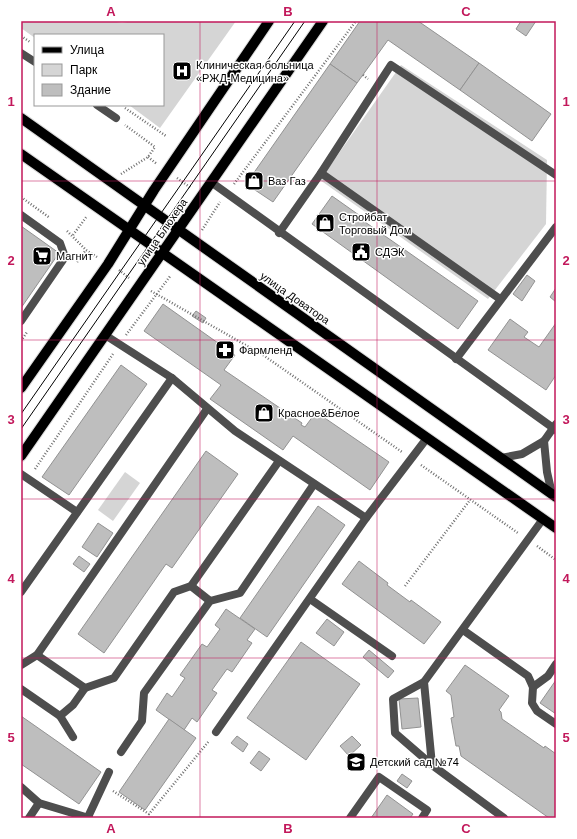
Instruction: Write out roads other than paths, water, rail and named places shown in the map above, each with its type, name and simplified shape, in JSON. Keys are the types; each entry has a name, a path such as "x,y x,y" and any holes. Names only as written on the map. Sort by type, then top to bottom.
{"main road":[{"path":"21,388 108,264 130,230 143,206 269,21"},
{"name":"улица Блюхера","path":"21,456 323,21"},
{"name":"улица Доватора","path":"21,118 143,206 178,229 554,496"},
{"path":"21,154 556,528"}],"street":[{"path":"21,53 34,61"},
{"path":"279,232 321,173 391,65 556,175"},
{"path":"98,106 116,118"},
{"path":"321,173 500,299"},
{"path":"211,182 456,359 555,427 544,441 522,454 501,458"},
{"path":"21,215 60,243 65,257 21,321"},
{"path":"456,359 500,299 555,232"},
{"path":"105,335 172,378 207,409 279,461 366,518"},
{"path":"21,592 172,378"},
{"path":"21,666 37,655 207,409"},
{"path":"216,732 366,518 427,438"},
{"path":"544,441 547,472 554,496"},
{"path":"60,716 73,705 85,688 114,678 174,592 191,586 279,461"},
{"path":"21,474 78,512"},
{"path":"121,752 142,720 144,693 210,601 240,593 314,484"},
{"path":"504,818 432,765 395,733 393,699 424,682 543,519"},
{"path":"191,586 210,601"},
{"path":"310,599 392,656"},
{"path":"463,630 528,676 533,687 532,703 537,711 556,724"},
{"path":"37,655 85,688"},
{"path":"533,687 548,676 556,664"},
{"path":"424,682 432,765"},
{"path":"21,689 60,716 73,737"},
{"path":"21,787 39,803 88,818 109,772"},
{"path":"350,818 379,777 427,810 422,818"},
{"path":"28,818 39,803"}],"tram line":[{"path":"21,414 295,21"},
{"path":"21,429 305,21"}],"place":[{"name":"Клиническая больница «РЖД-Медицина»","path":"182,71"},
{"name":"Ваз Газ","path":"254,181"},
{"name":"Стройбат Торговый Дом","path":"325,223"},
{"name":"СДЭК","path":"361,252"},
{"name":"Магнит","path":"42,256"},
{"name":"Фармленд","path":"225,350"},
{"name":"Красное&Белое","path":"264,413"},
{"name":"Детский сад №74","path":"356,762"}]}
